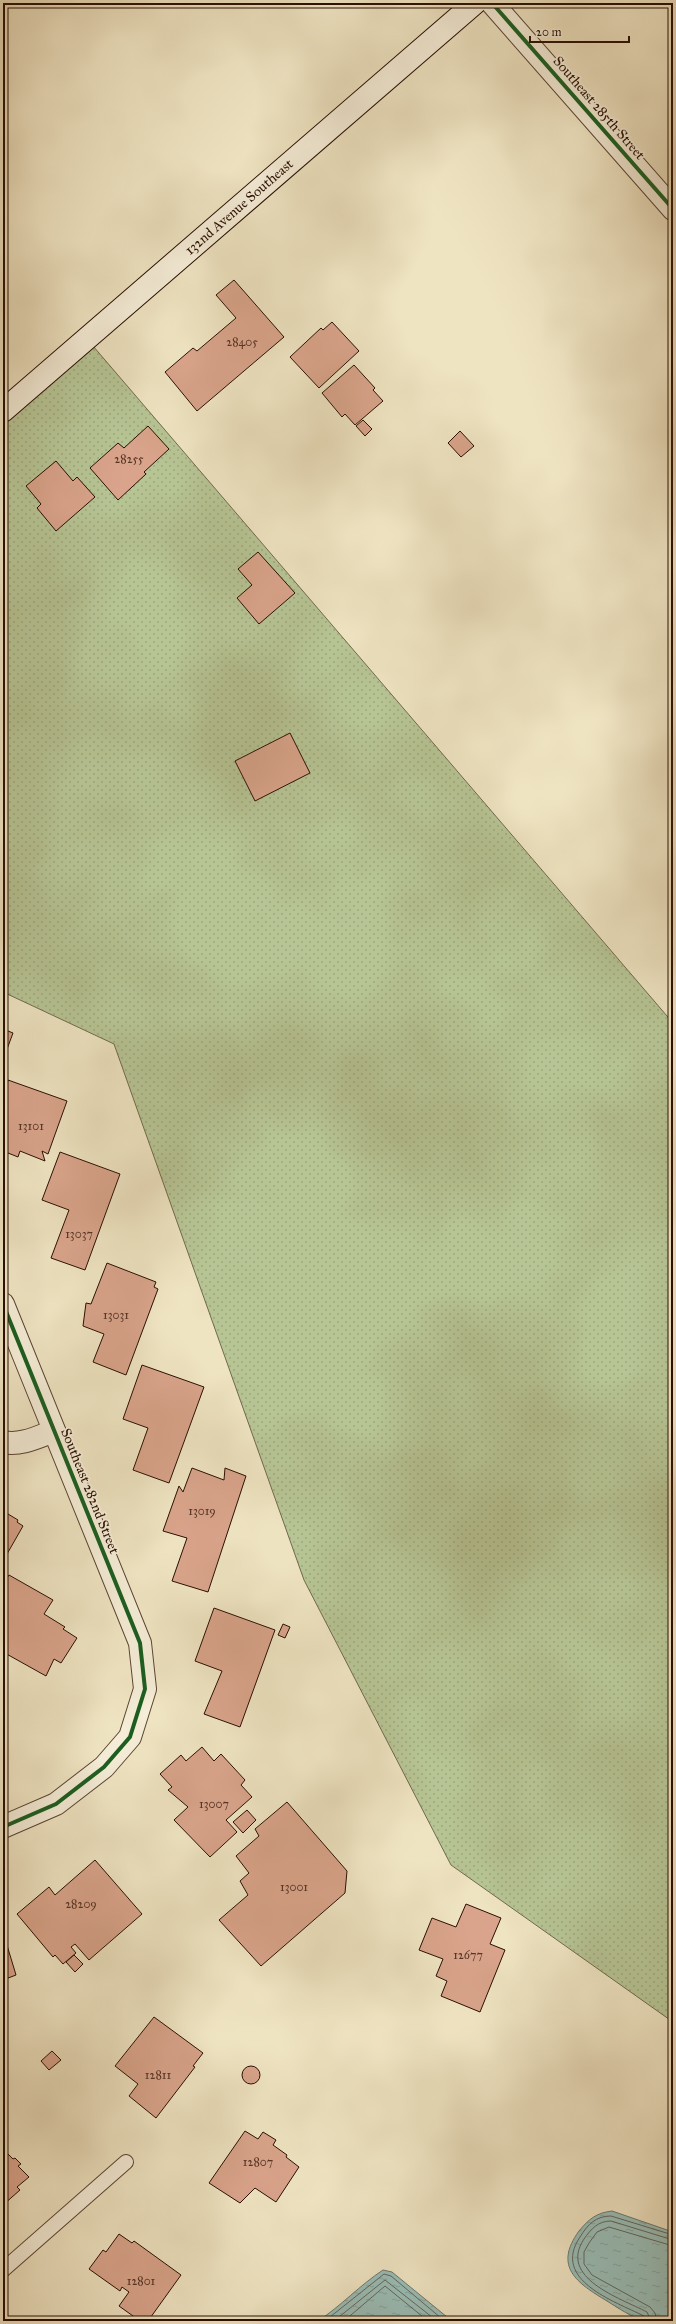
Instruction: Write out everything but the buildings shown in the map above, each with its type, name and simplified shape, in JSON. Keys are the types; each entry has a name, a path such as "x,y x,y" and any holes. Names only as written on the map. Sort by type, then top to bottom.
{"street":[{"name":"132nd Avenue Southeast","path":"3,411 475,3"},
{"name":"Southeast 285th Street","path":"492,3 673,209"},
{"name":"Southeast 282nd Street","path":"3,1304 11,1346 54,1431 140,1643 145,1689 130,1737 104,1767 56,1804 3,1827"},
{"path":"3,1442 11,1444 30,1440 54,1431"}],"lane":[{"path":"3,2270 126,2162"}],"green space":[{"path":"87,339 673,1023 673,2022 451,1865 304,1580 114,1044 3,992 3,411"}],"water":[{"path":"612,2211 673,2232 673,2321 648,2322 636,2318 586,2288 572,2273 568,2255 579,2231 593,2217"},
{"path":"383,2270 392,2272 447,2317 446,2321 318,2321 335,2309 366,2282"}],"cycle path":[{"path":"492,3 673,209"},
{"path":"3,1304 140,1643 145,1689 130,1737 104,1767 56,1804 3,1827"}]}
